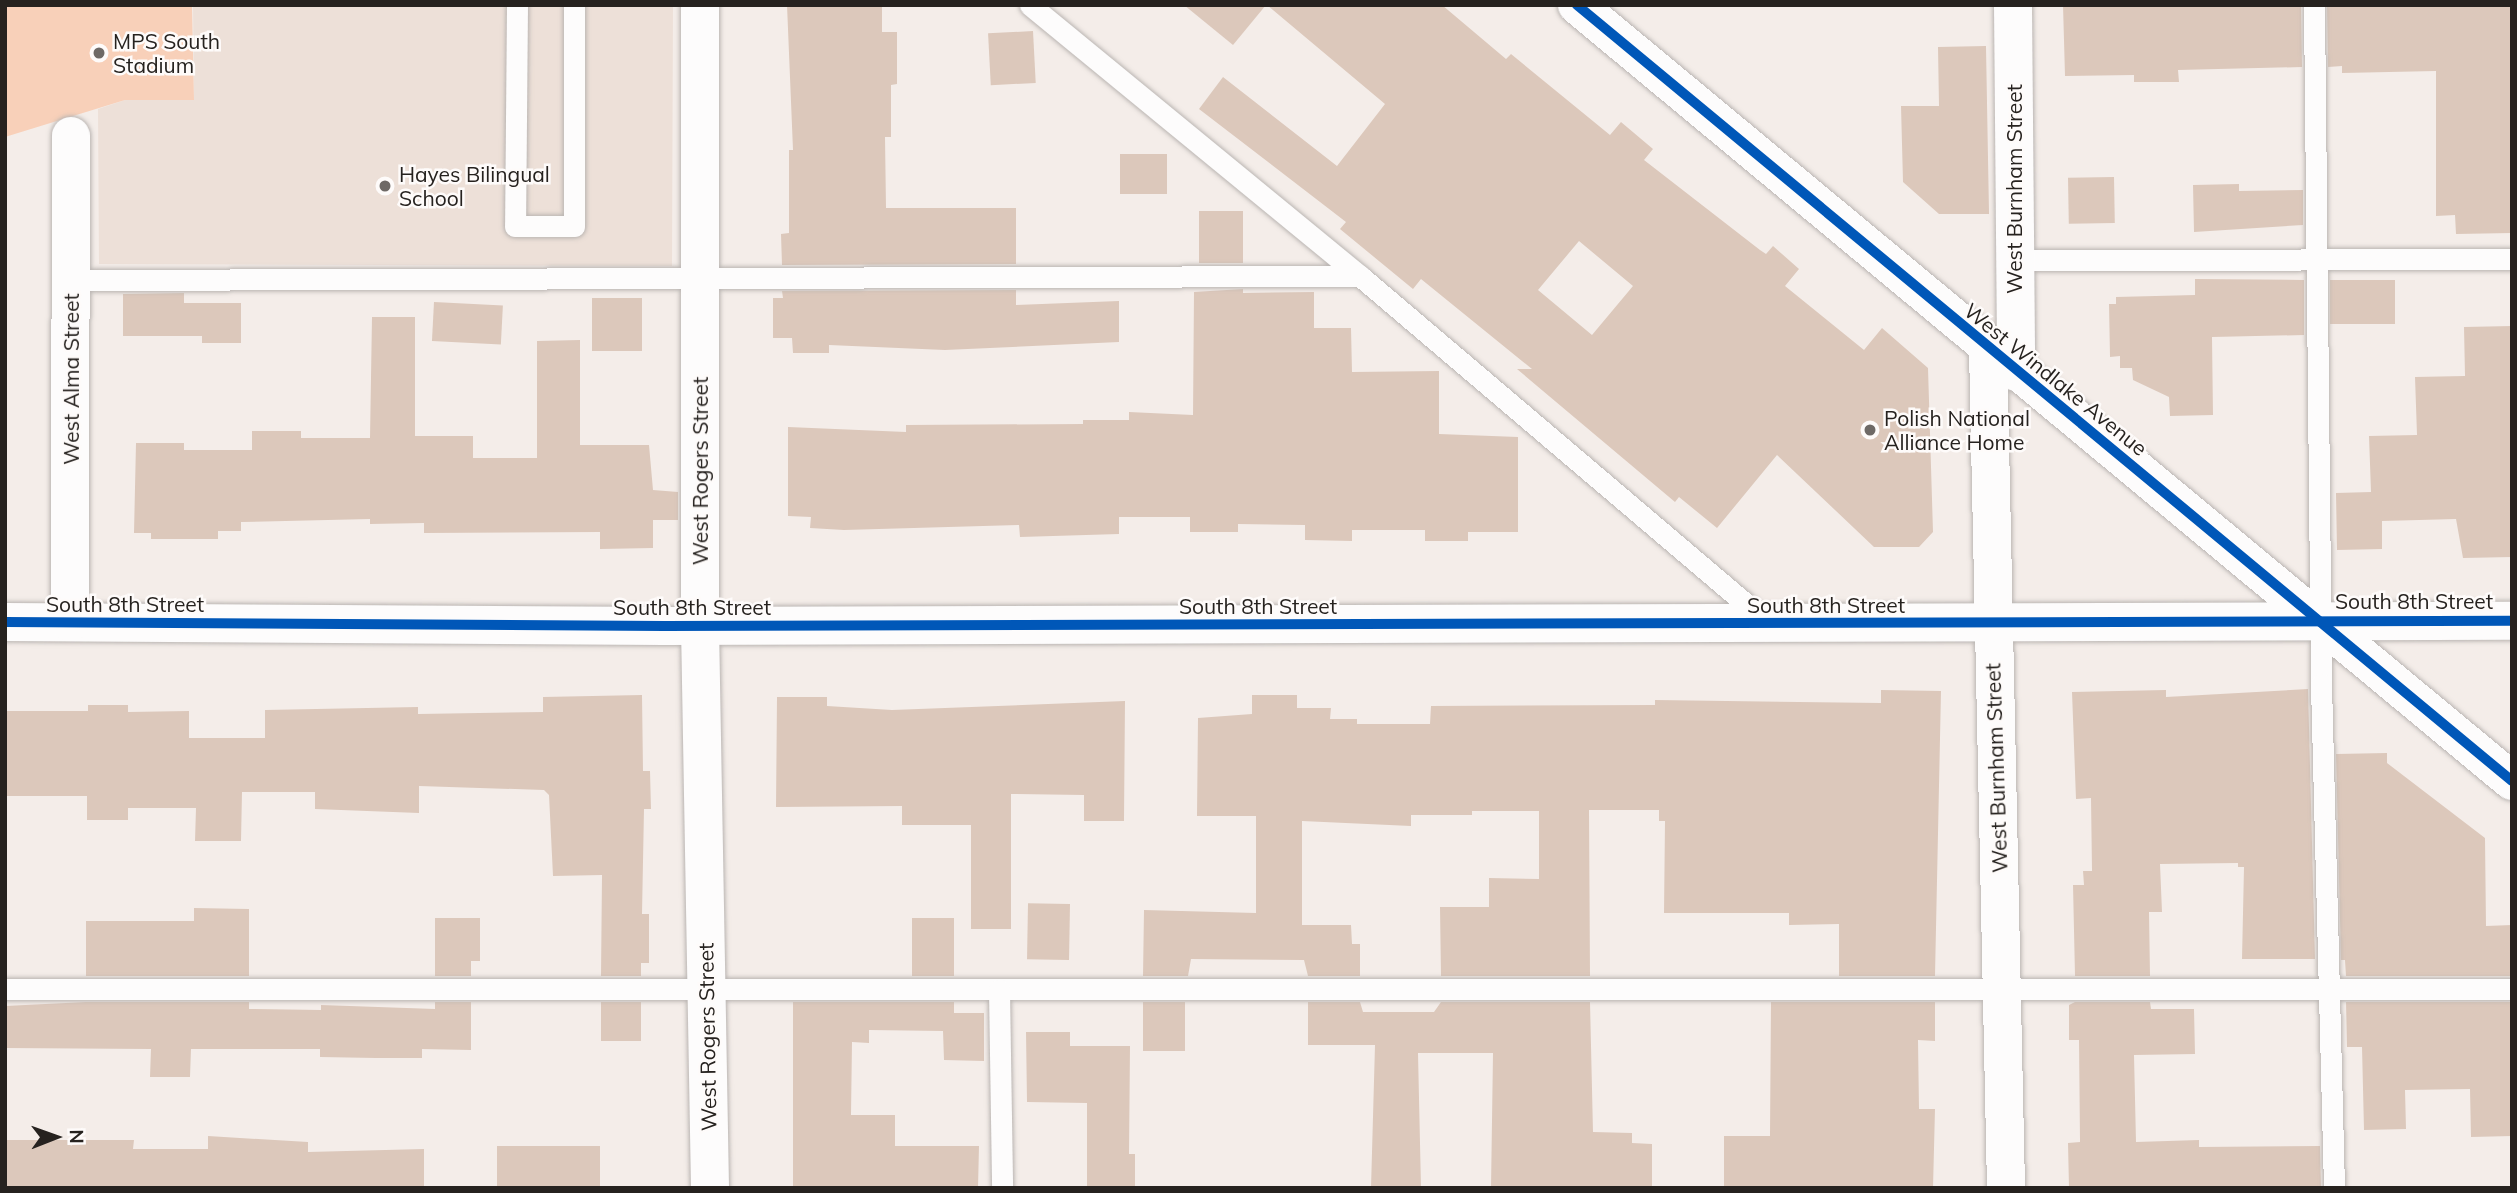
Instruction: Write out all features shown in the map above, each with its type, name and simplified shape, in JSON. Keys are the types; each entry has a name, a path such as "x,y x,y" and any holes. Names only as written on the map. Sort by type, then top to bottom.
{"street":[{"name":"West Rogers Street","path":"700,5 700,626 710,1188"},
{"name":"West Windlake Avenue","path":"1577,5 2512,781"},
{"name":"West Burnham Street","path":"2006,1188 2004,991 1990,625 2002,360 2015,260 2013,5"},
{"name":"West Alma Street","path":"70,622 71,136"},
{"name":"South 8th Street","path":"5,622 700,626 1990,625 2320,620 2512,621"}],"lane":[{"path":"517,5 515,226 574,226 574,5"},
{"path":"1030,5 1360,276 1770,624"},
{"path":"2314,5 2320,620 2334,1188"},
{"path":"2015,260 2512,259"},
{"path":"71,280 1360,276"},
{"path":"5,989 2512,989"},
{"path":"999,990 1002,1188"}],"shaded area":[{"name":"MPS South Stadium","path":"5,5 192,5 194,100 125,100 5,137"},
{"name":"Hayes Bilingual School","path":"193,5 673,5 672,266 99,264 98,109 125,100 194,100"}],"building":[{"path":"787,5 882,5 882,32 897,32 897,84 891,85 891,137 885,137 886,208 1016,208 1016,264 782,265 781,234 789,233 789,150 793,150"},
{"path":"1184,5 1266,5 1233,45"},
{"path":"1267,5 1442,5 1506,59 1511,54 1610,135 1621,122 1653,149 1644,160 1760,250 1766,254 1773,246 1799,269 1785,286 1864,350 1882,328 1928,368 1933,532 1919,547 1874,547 1777,455 1717,528 1679,497 1675,502 1517,369 1532,369 1421,279 1413,289 1340,229 1346,222 1199,109 1223,77 1337,166 1385,104","holes":["1579,241 1633,286 1592,335 1538,290"]},
{"path":"2063,5 2301,5 2302,67 2178,70 2179,82 2134,82 2134,75 2065,76"},
{"path":"2327,5 2512,5 2512,233 2456,234 2455,215 2436,216 2436,71 2342,73 2342,66 2328,67"},
{"path":"1033,31 1036,83 991,85 988,33"},
{"path":"1986,46 1989,214 1939,214 1903,182 1901,106 1939,106 1938,47"},
{"path":"1120,154 1167,154 1167,194 1120,194"},
{"path":"2114,177 2115,223 2069,224 2068,178"},
{"path":"2239,184 2239,191 2303,190 2303,225 2194,232 2193,185"},
{"path":"1199,211 1243,211 1243,263 1199,263"},
{"path":"2195,279 2304,280 2304,335 2212,337 2213,415 2170,416 2169,397 2133,380 2132,368 2120,368 2120,356 2110,357 2109,304 2116,304 2116,297 2195,295"},
{"path":"2330,280 2395,280 2395,324 2330,324"},
{"path":"1243,289 1243,293 1314,292 1314,328 1351,328 1352,372 1439,371 1439,434 1518,437 1518,532 1468,532 1468,541 1425,541 1425,530 1352,530 1352,541 1305,540 1305,525 1238,524 1238,532 1190,532 1190,517 1119,517 1119,534 1020,537 1019,525 844,530 810,528 811,517 788,516 788,427 906,432 906,425 1083,424 1083,420 1129,420 1129,412 1193,415 1194,292"},
{"path":"1016,290 1016,305 1119,301 1119,342 945,350 829,345 829,353 793,353 792,338 773,338 773,298 783,298 782,291"},
{"path":"184,293 184,303 241,303 241,343 202,343 202,336 123,336 123,294"},
{"path":"592,298 642,298 642,351 592,351"},
{"path":"434,302 503,306 501,345 432,341"},
{"path":"372,317 415,317 415,436 473,436 473,458 537,458 537,341 580,340 580,445 649,445 653,490 678,492 678,520 653,520 653,548 600,549 600,532 424,533 424,523 370,524 370,519 241,522 241,531 218,531 218,539 151,539 151,533 134,533 136,443 184,443 184,450 252,450 252,431 301,431 301,438 370,438"},
{"path":"2512,326 2512,557 2463,558 2456,519 2382,521 2382,549 2337,550 2336,493 2371,492 2369,436 2417,435 2415,377 2465,376 2464,327"},
{"path":"2308,689 2315,959 2242,959 2244,867 2238,867 2238,863 2160,864 2162,912 2149,912 2150,976 2075,976 2073,885 2084,885 2083,871 2092,871 2091,798 2076,799 2072,692 2166,690 2166,697"},
{"path":"1881,690 1941,691 1935,976 1839,976 1839,924 1789,925 1789,913 1664,913 1665,821 1659,821 1659,810 1589,810 1590,976 1441,976 1440,907 1489,907 1489,878 1539,879 1539,811 1472,811 1472,815 1411,815 1411,826 1302,821 1302,925 1351,925 1352,944 1360,944 1360,976 1308,976 1304,960 1191,959 1188,976 1143,976 1144,910 1256,913 1256,816 1197,816 1198,718 1252,714 1252,695 1297,695 1297,708 1331,708 1330,719 1357,719 1357,724 1430,724 1431,706 1655,705 1655,700 1881,703"},
{"path":"642,695 643,771 650,771 651,809 644,809 642,914 649,914 649,963 641,963 641,976 601,976 602,875 553,876 549,795 544,790 419,786 419,813 315,809 315,792 242,792 241,841 195,841 196,808 128,808 128,820 87,820 87,796 5,796 5,711 88,711 88,705 128,705 128,712 189,711 189,738 265,738 265,710 418,707 418,714 543,712 543,697"},
{"path":"777,697 827,697 827,706 892,710 1125,701 1124,821 1084,821 1084,795 1011,794 1011,929 971,929 971,825 902,825 902,806 776,807"},
{"path":"2387,753 2387,763 2485,838 2486,926 2512,925 2512,976 2346,976 2345,960 2341,960 2336,754"},
{"path":"1028,903 1070,904 1069,960 1027,959"},
{"path":"194,908 249,909 249,976 86,976 86,921 194,921"},
{"path":"435,918 480,918 480,961 471,961 471,976 435,976"},
{"path":"912,918 954,918 954,976 912,976"},
{"path":"86,1002 249,1002 249,1009 321,1010 321,1005 435,1009 435,1002 471,1002 471,1050 422,1049 422,1058 376,1058 320,1057 320,1049 191,1049 190,1077 150,1077 151,1049 5,1048 5,1006"},
{"path":"601,1002 641,1002 641,1041 601,1041"},
{"path":"793,1002 954,1002 954,1013 984,1013 984,1061 944,1060 943,1031 869,1030 869,1043 852,1042 851,1115 895,1115 895,1146 979,1146 978,1188 793,1188"},
{"path":"1143,1002 1185,1002 1185,1051 1143,1051"},
{"path":"1308,1002 1360,1002 1363,1012 1434,1012 1441,1002 1590,1002 1593,1132 1632,1133 1632,1143 1652,1144 1652,1188 1491,1188 1493,1053 1418,1053 1421,1188 1371,1188 1375,1045 1308,1045"},
{"path":"1771,1002 1935,1002 1935,1041 1918,1040 1919,1109 1935,1109 1933,1188 1724,1188 1724,1136 1770,1136"},
{"path":"2075,1002 2150,1002 2151,1009 2194,1009 2195,1054 2134,1055 2136,1142 2199,1140 2199,1147 2320,1146 2321,1188 2069,1188 2068,1143 2080,1142 2079,1040 2069,1040 2069,1005"},
{"path":"2346,1002 2512,1002 2512,1136 2471,1137 2470,1089 2405,1090 2406,1129 2364,1130 2362,1047 2347,1047"},
{"path":"1026,1032 1070,1032 1070,1046 1130,1046 1129,1154 1135,1154 1135,1188 1087,1188 1087,1103 1027,1102"},
{"path":"208,1136 308,1142 308,1152 424,1149 424,1188 5,1188 5,1140 134,1140 133,1149 208,1149"},
{"path":"497,1146 600,1146 600,1188 497,1188"}],"cycle path":[{"path":"1577,5 2512,781"},
{"path":"5,622 664,626 2512,621"}],"place":[{"name":"MPS South Stadium","path":"99,53"},
{"name":"Hayes Bilingual School","path":"385,186"},
{"name":"Polish National Alliance Home","path":"1870,430"}]}
